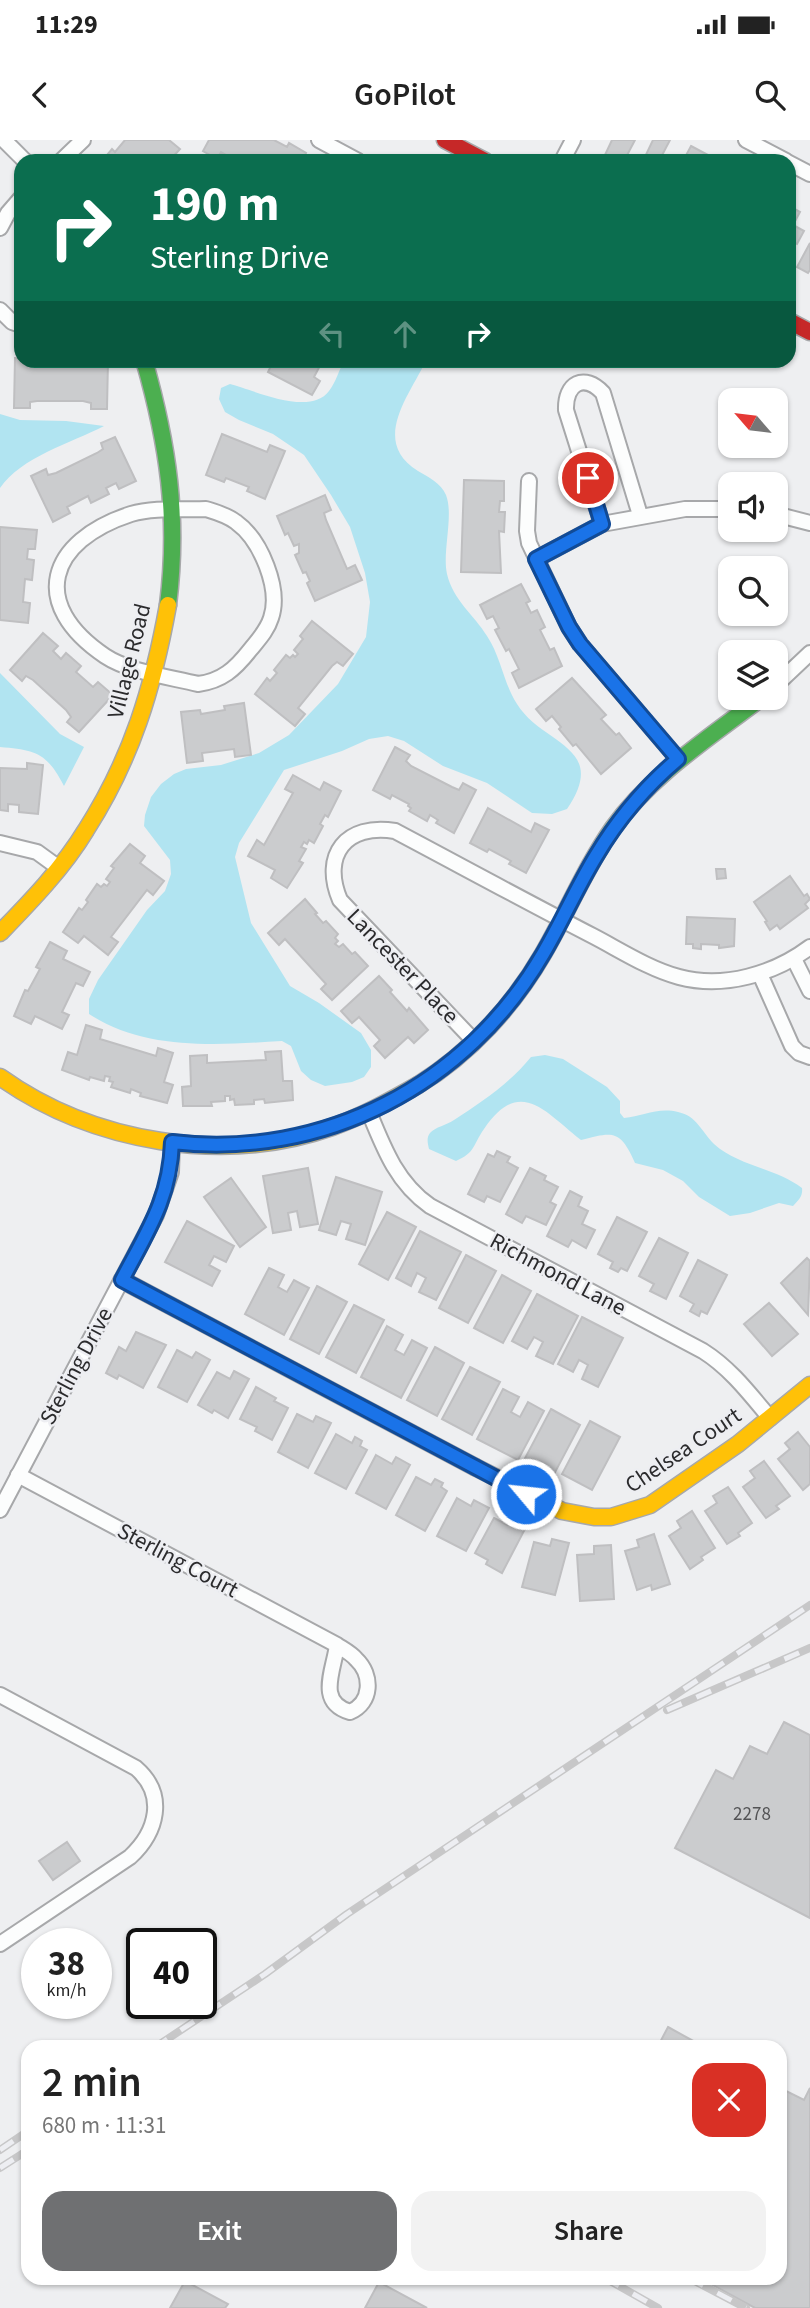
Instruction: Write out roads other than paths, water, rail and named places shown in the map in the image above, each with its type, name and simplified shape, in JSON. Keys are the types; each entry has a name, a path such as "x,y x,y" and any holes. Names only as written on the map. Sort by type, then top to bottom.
{"street":[{"path":"4,140 18,154"},
{"path":"68,154 83,140"},
{"path":"319,140 345,154"},
{"path":"445,140 472,154"},
{"path":"747,140 773,154"},
{"path":"0,228 14,206"},
{"path":"0,310 14,323"},
{"name":"Village Road","path":"0,933 59,868 86,831 130,746 155,673 170,585 171,511 166,451 146,368"},
{"path":"602,524 566,410 569,392 573,386 581,383 597,386 603,393 640,515"},
{"path":"528,481 529,544 569,627 580,644 678,759"},
{"path":"206,509 235,520 255,543 271,579 274,605 265,632 238,666 211,682 198,684 155,673 119,663 105,656 73,628 62,613 57,595 57,579 70,550 90,531 132,514 206,509"},
{"path":"536,559 602,524 685,509 718,509"},
{"path":"788,517 810,523"},
{"path":"788,674 810,653"},
{"path":"0,1077 30,1097 80,1118 142,1137 200,1145 256,1144 353,1120 387,1105 443,1068 474,1041 512,1000 543,955 614,827 656,778 745,710"},
{"name":"Lancester Place","path":"474,1041 340,900 334,887 332,871 336,855 344,842 353,835 379,828 395,831 562,920 679,977 705,981 760,974 794,959 810,947"},
{"path":"0,843 37,852 59,868"},
{"path":"794,959 810,991"},
{"path":"760,974 792,1046 799,1053 810,1056"},
{"name":"Richmond Lane","path":"369,1112 394,1169 418,1198 703,1351 720,1362 736,1378 770,1418"},
{"name":"Sterling Drive","path":"0,1510 166,1192 171,1172 172,1142"},
{"name":"Chelsea Court","path":"122,1280 541,1502 575,1515 611,1517 650,1505 738,1444 810,1385"},
{"name":"Sterling Court","path":"18,1475 337,1645"},
{"path":"0,1695 136,1768 150,1784 156,1814 146,1839 130,1857 0,1944"}],"water":[{"path":"340,368 422,368 403,404 395,433 397,447 404,459 438,484 446,495 449,513 446,565 450,583 459,600 492,644 517,704 528,718 568,748 577,759 581,772 578,788 567,809 552,814 532,813 487,783 443,766 404,741 388,736 369,739 284,770 239,843 235,857 251,923 290,986 361,1033 371,1050 371,1067 364,1077 352,1082 325,1086 311,1080 301,1071 291,1046 282,1041 207,1044 158,1040 111,1026 89,1014 89,999 98,980 147,910 165,891 171,874 170,860 144,826 151,797 161,784 174,774 186,769 221,765 259,753 289,735 338,684 366,637 370,602 365,573 350,527 331,495 304,455 273,434 225,412 219,399 221,388 230,384 296,402 309,402 320,398 331,387"},
{"path":"0,414 20,420 66,421 104,426 33,459 9,477 0,488"},
{"path":"0,673 60,734 84,747 64,786 52,766 39,755 0,747"},
{"path":"545,1055 563,1059 607,1087 620,1101 620,1113 624,1118 664,1111 678,1112 690,1117 714,1144 724,1151 802,1188 800,1198 793,1206 779,1203 750,1213 730,1216 699,1197 683,1181 663,1170 635,1163 620,1139 601,1135 581,1140 544,1110 521,1102 509,1104 497,1113 462,1158 456,1161 429,1149 428,1137 432,1131 451,1122 485,1099 505,1084 531,1057"}],"railway":[{"path":"166,2040 265,1974 347,1914 810,1605"},
{"path":"667,1710 810,1648"},
{"path":"0,2150 21,2136"},
{"path":"0,2168 21,2154"},
{"path":"617,2285 658,2308"},
{"path":"702,2285 746,2308"}]}
